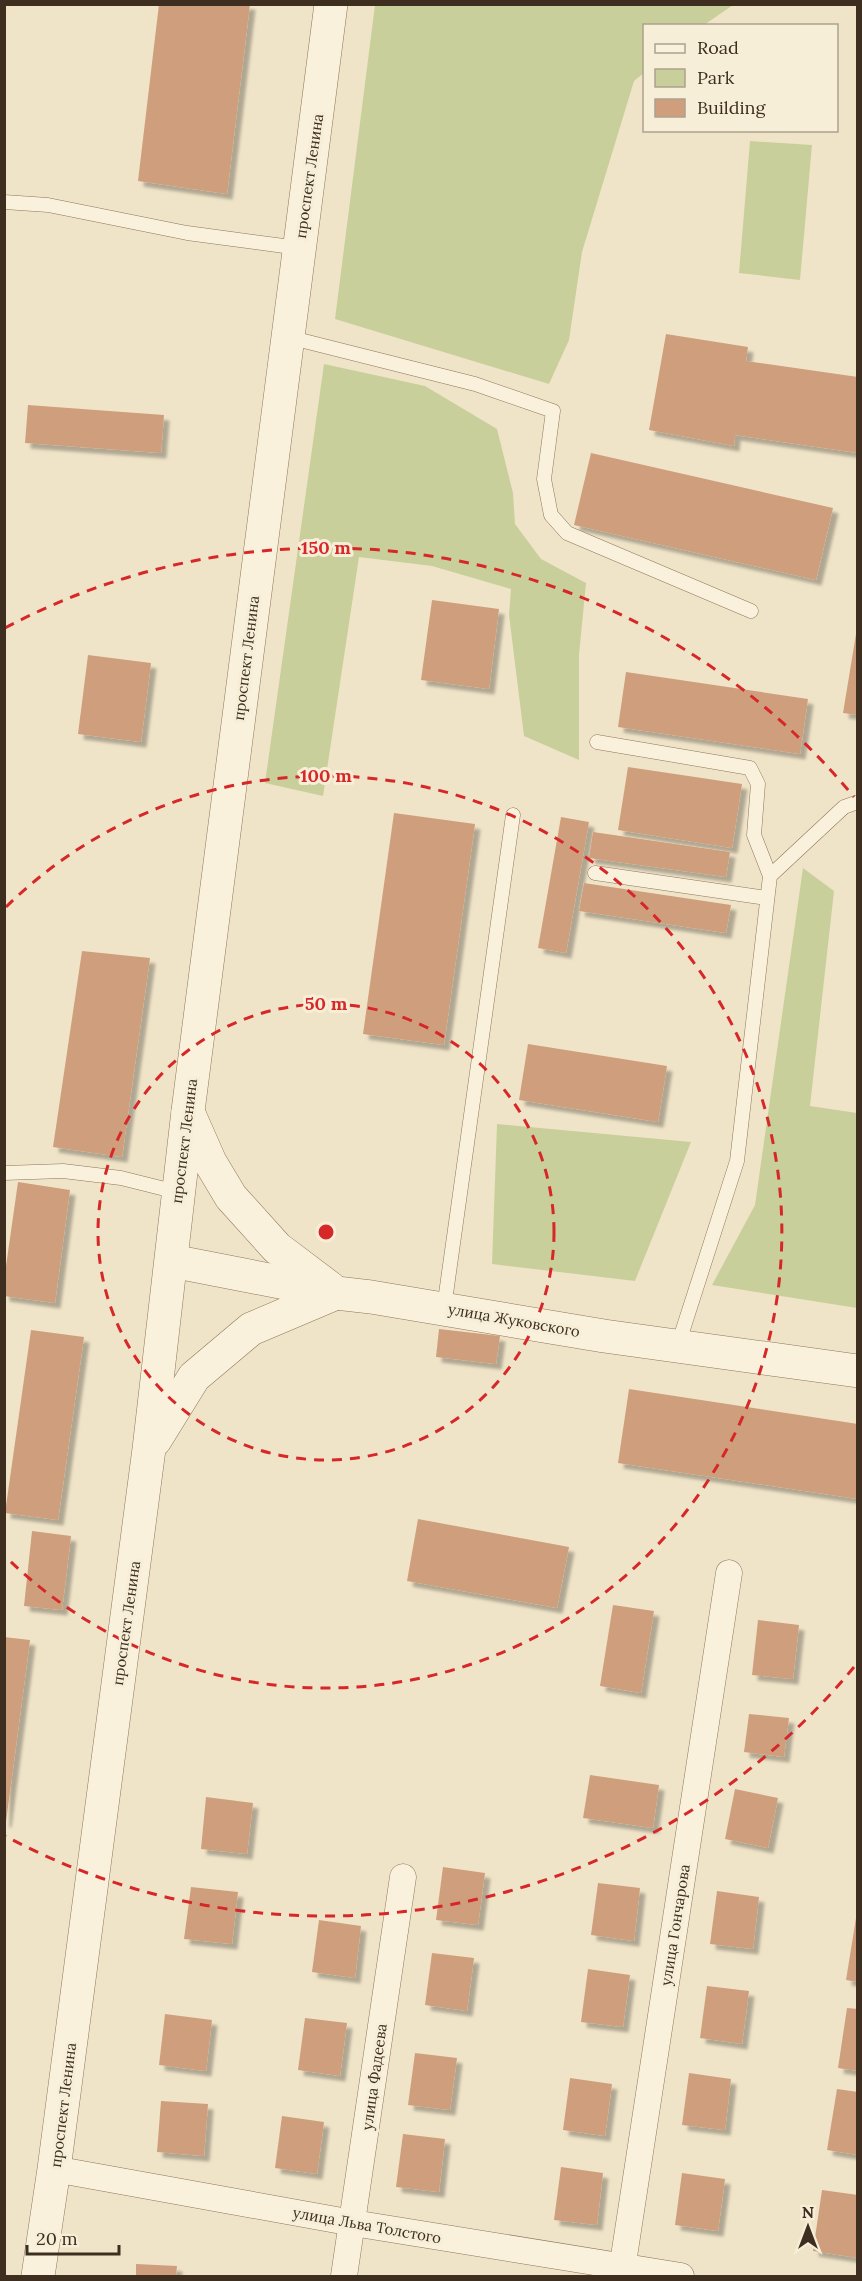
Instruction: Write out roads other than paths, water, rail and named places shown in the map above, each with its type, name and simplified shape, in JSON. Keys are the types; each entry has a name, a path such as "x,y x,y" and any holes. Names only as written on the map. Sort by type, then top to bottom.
{"street":[{"name":"проспект Ленина","path":"38,2277 149,1449 172,1261 177,1192 331,4"},
{"path":"149,1449 194,1377 251,1329 336,1293 277,1248 231,1197 210,1162 188,1111"},
{"name":"улица Жуковского","path":"172,1261 336,1293 444,1308 604,1336 858,1371"},
{"name":"улица Гончарова","path":"622,2272 729,1573"},
{"name":"улица Фадеева","path":"344,2277 403,1877"},
{"name":"улица Льва Толстого","path":"54,2169 622,2272 681,2277"}],"lane":[{"path":"4,202 48,205 187,232 299,248"},
{"path":"288,337 475,384 554,411 544,479 551,515 567,533 751,611"},
{"path":"597,741 750,768 758,784 754,835 770,876 737,1161 678,1345"},
{"path":"770,876 844,807 858,802"},
{"path":"444,1308 513,815"},
{"path":"595,873 767,898"},
{"path":"4,1173 75,1173 121,1178 177,1192"}]}
